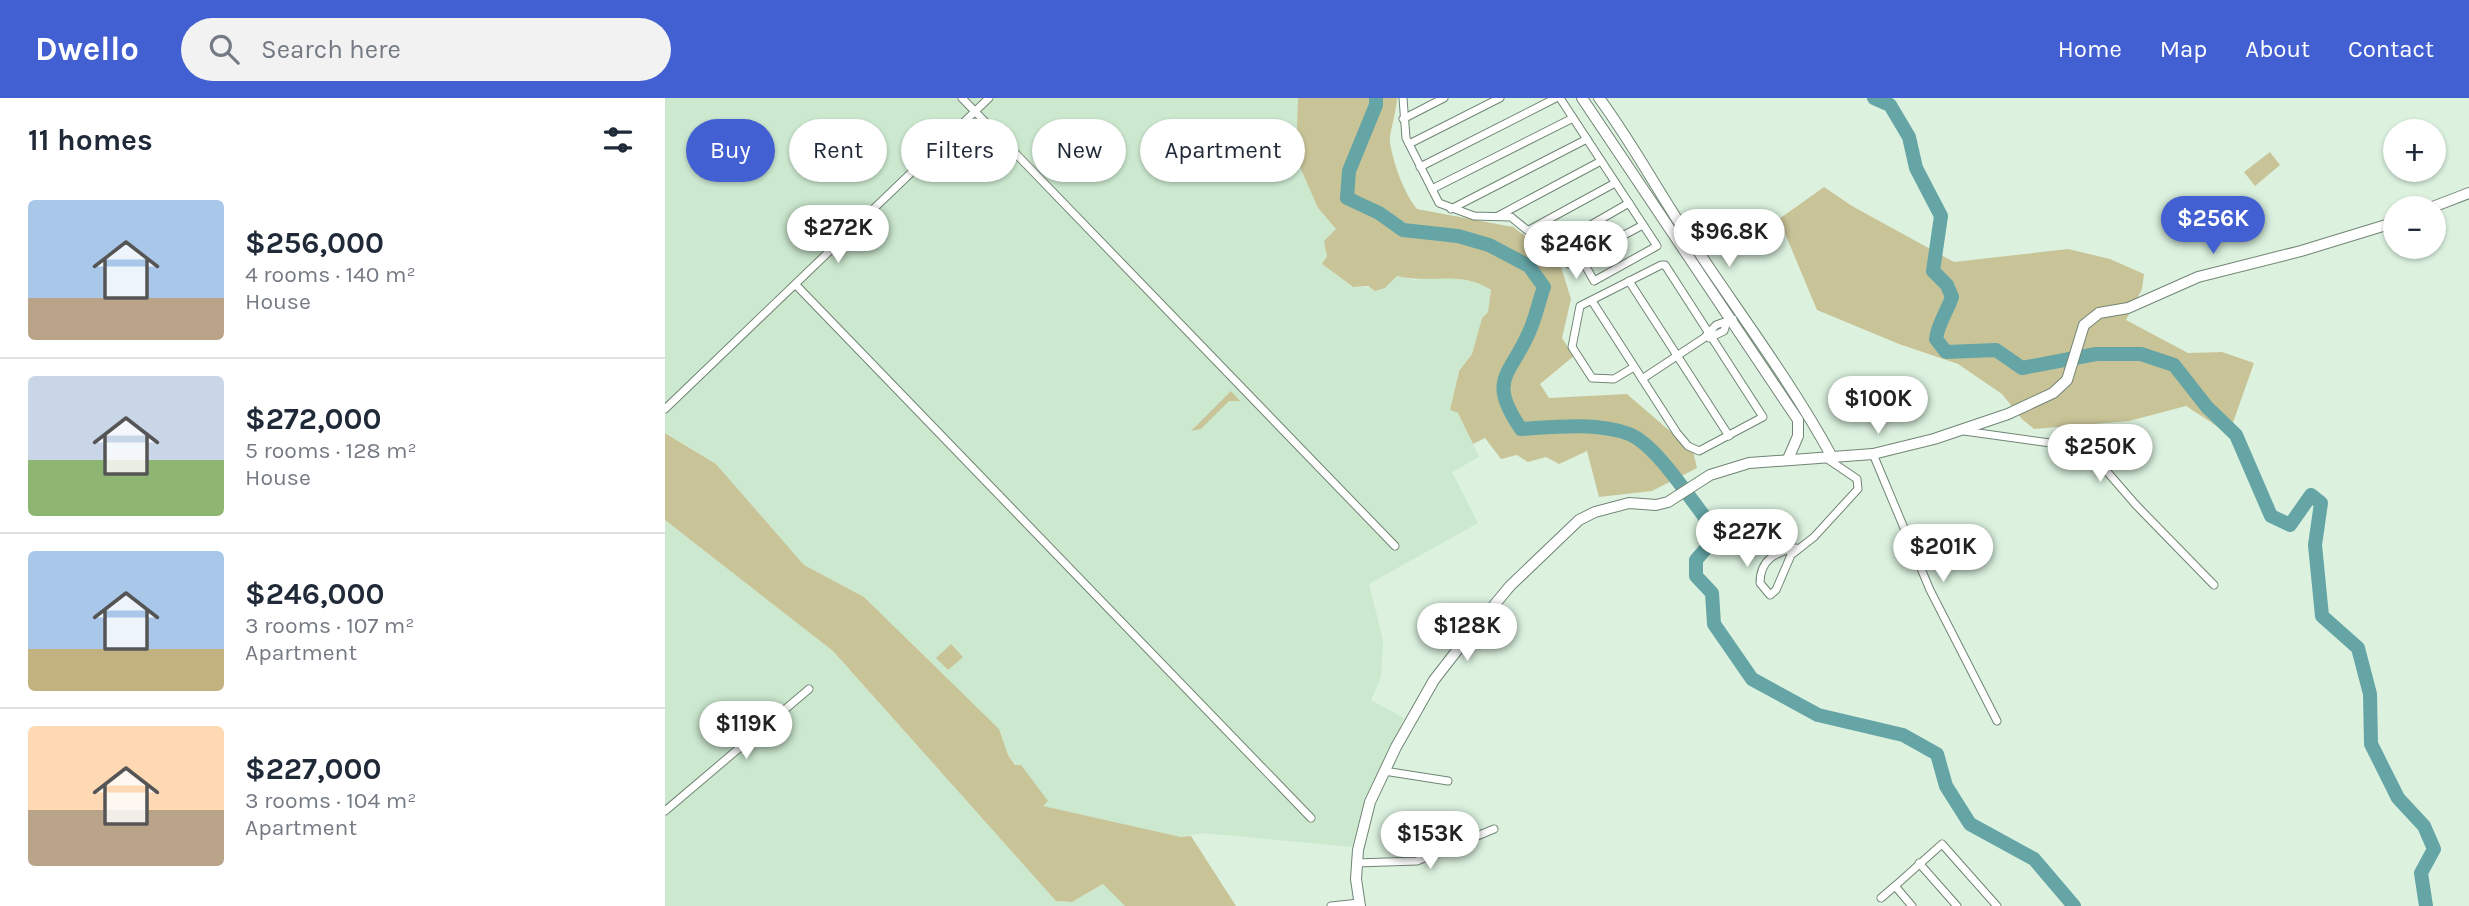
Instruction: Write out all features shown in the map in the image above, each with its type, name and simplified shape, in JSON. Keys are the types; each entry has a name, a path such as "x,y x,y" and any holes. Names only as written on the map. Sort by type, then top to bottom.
{"main road":[{"path":"1582,98 1728,322 1798,420 1798,436 1788,459"},
{"path":"1599,98 1626,134 1685,232 1809,415 1829,457"},
{"path":"2446,202 2469,193"},
{"path":"1360,904 1356,863 1370,802 1434,680 1510,586 1579,520 1595,512 1629,503 1656,505 1668,502 1694,483 1726,468 1788,459 1873,454 1960,431 2044,397 2071,375 2076,347 2084,325 2099,313 2128,308 2186,282 2240,264 2301,251 2383,226"},
{"path":"1798,420 1809,415"}],"street":[{"path":"961,98 1395,546"},
{"path":"665,409 989,98"},
{"path":"1403,98 1403,119 1409,144 1440,204 1450,210 1511,217 1566,264 1643,225"},
{"path":"1403,119 1444,98"},
{"path":"1409,144 1500,98"},
{"path":"1420,167 1558,98 1656,245 1655,250 1594,281 1581,258"},
{"path":"1432,189 1573,118"},
{"path":"1450,210 1587,139"},
{"path":"1497,217 1601,161"},
{"path":"1529,230 1615,183"},
{"path":"1549,248 1629,203"},
{"path":"1592,300 1688,446 1699,451 1763,415 1708,336 1665,265 1629,281 1580,306 1572,347 1592,378 1614,379 1634,367"},
{"path":"1629,281 1729,436"},
{"path":"796,285 1311,818"},
{"path":"1642,379 1741,313"},
{"path":"1960,431 2065,445 2087,455 2103,467 2161,533 2214,584"},
{"path":"1873,454 1930,590 1997,721"},
{"path":"1796,548 1776,590 1770,595 1767,594 1760,583 1764,564 1777,554 1796,548 1814,537 1858,489 1854,476 1829,457"},
{"path":"665,811 809,689"},
{"path":"1384,771 1448,781"},
{"path":"1356,863 1425,858 1494,829"},
{"path":"1881,898 1939,844 1944,845 1997,906"},
{"path":"1919,863 1957,906"},
{"path":"1895,886 1912,906"},
{"path":"1331,906 1360,904"}],"shaded area":[{"path":"665,98 1298,98 1297,119 1140,119 1140,182 1305,182 1305,178 1318,208 1336,229 1323,265 1352,287 1385,288 1397,276 1414,280 1443,276 1481,283 1491,291 1488,312 1482,318 1472,354 1458,372 1450,410 1458,413 1479,457 1452,472 1478,523 1369,584 1383,640 1381,677 1371,700 1404,718 1364,802 1352,847 1203,833 1181,837 1042,806 1047,801 1008,755 998,729 864,597 804,565 716,464 665,432"},
{"path":"1298,98 1397,98 1390,142 1400,177 1417,209 1513,227 1561,267 1571,299 1562,338 1574,356 1540,384 1549,398 1627,394 1693,451 1697,468 1652,491 1599,497 1587,451 1559,464 1546,457 1528,462 1517,455 1501,459 1485,438 1473,444 1458,413 1450,410 1459,371 1472,354 1482,318 1488,312 1491,290 1469,280 1397,276 1385,288 1375,291 1368,286 1353,287 1322,264 1327,256 1324,241 1336,229 1318,208 1305,178 1305,119 1297,119"},
{"path":"2270,152 2280,165 2255,186 2244,172"},
{"path":"1824,187 1852,206 1954,262 2068,249 2110,259 2144,274 2142,289 2126,320 2188,353 2222,352 2254,363 2229,434 2186,406 2129,421 2034,429 2022,419 2002,394 1958,364 1899,344 1817,310 1779,219"},
{"path":"1231,391 1240,401 1229,401 1201,429 1191,431"},
{"path":"665,433 716,464 804,565 864,597 999,729 1008,755 1015,765 1021,765 1048,801 1043,806 1181,837 1191,836 1236,906 1125,906 1103,884 1072,902 1056,901 833,651 665,520"},
{"path":"665,520 833,651 1056,901 1072,902 1104,884 1125,906 665,906"},
{"path":"951,644 963,657 948,670 936,658"}],"waterway":[{"path":"1376,98 1376,105 1349,171 1347,198 1379,213 1403,230 1458,236 1489,245 1529,266 1544,287 1530,330 1503,387 1505,398 1521,429 1575,426 1603,428 1629,434 1651,449 1711,525 1715,538 1696,560 1696,576 1712,593 1714,624 1752,679 1818,715 1903,735 1937,754 1946,786 1970,824 2034,859 2074,906"},
{"path":"1874,98 1890,105 1909,137 1916,168 1941,216 1933,271 1947,285 1952,297 1936,339 1946,352 1996,350 2022,368 2096,354 2141,354 2174,365 2207,407 2236,435 2271,516 2290,525 2311,495 2321,503 2315,545 2322,616 2358,648 2370,694 2371,744 2398,798 2424,826 2434,849 2421,873 2426,906"}]}
